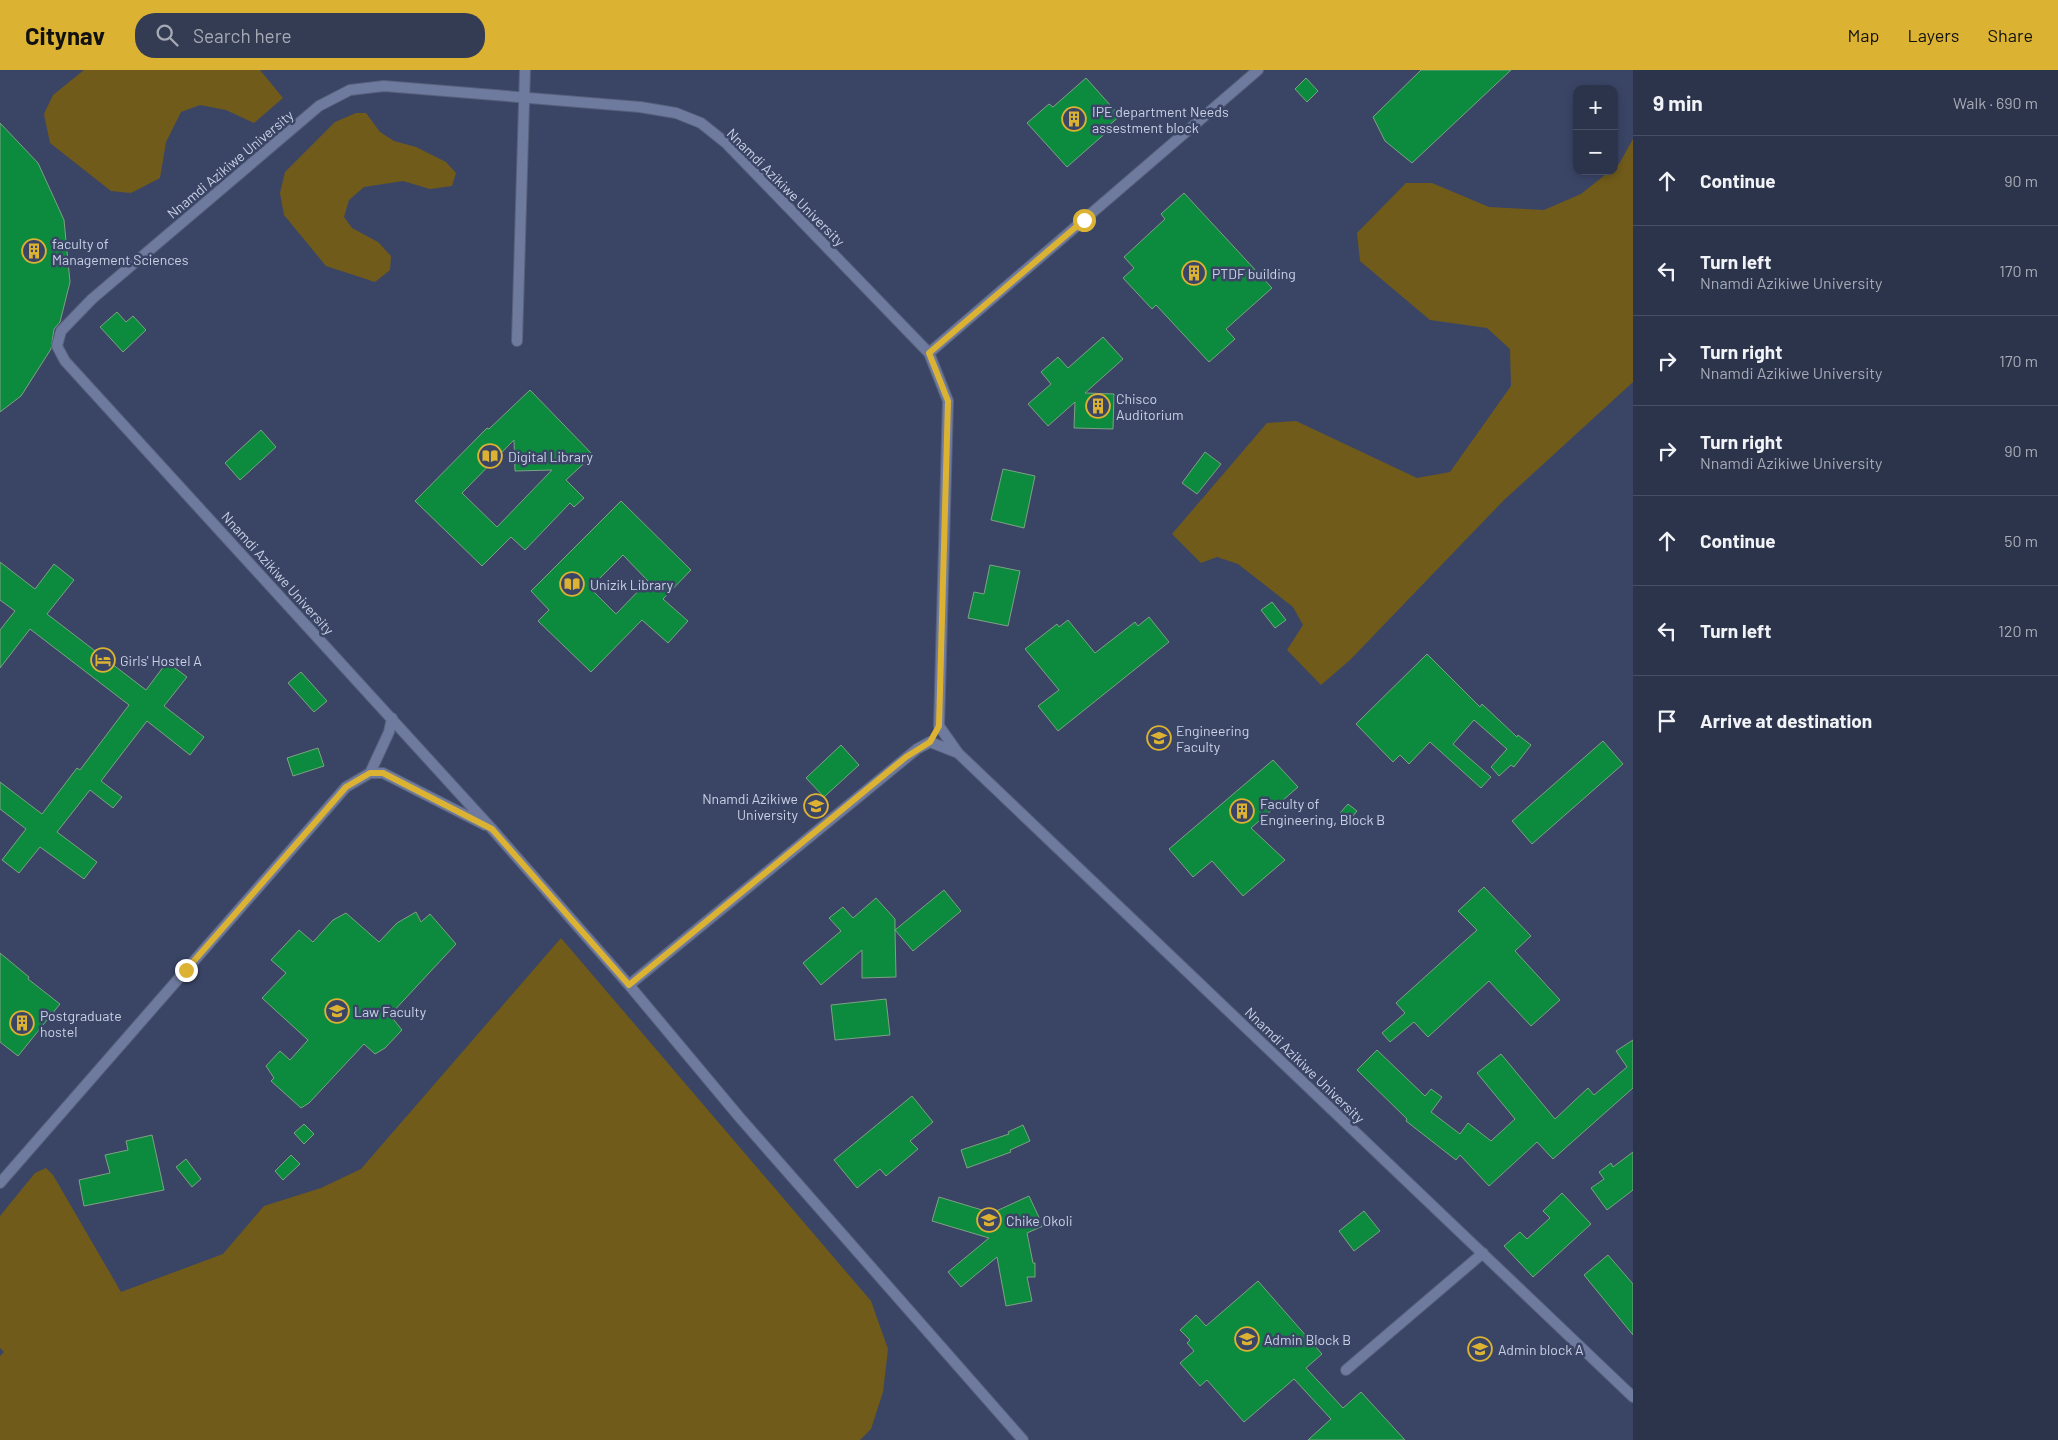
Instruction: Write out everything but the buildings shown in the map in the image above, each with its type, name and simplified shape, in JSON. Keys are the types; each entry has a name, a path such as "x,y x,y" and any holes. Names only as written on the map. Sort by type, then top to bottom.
{"street":[{"path":"517,341 525,70"},
{"path":"929,353 1258,70"},
{"name":"Nnamdi Azikiwe University","path":"1023,1440 741,1119 629,985 492,829 65,361 57,346 61,331 92,299 319,106 350,90 384,86 640,107 676,113 701,123 726,143 929,353 948,401 939,726 958,753 1633,1397"},
{"path":"370,773 389,732 392,718"},
{"path":"629,985 906,757 930,742 939,726"},
{"name":"Nnamdi Azikiwe University","path":"930,742 958,753"},
{"path":"0,1183 346,787 370,773 383,773 492,829"},
{"path":"1346,1370 1482,1253"}],"shaded area":[{"path":"84,70 260,70 283,98 254,123 226,110 200,105 181,112 166,142 160,178 131,193 111,191 50,143 44,114 53,95"},
{"path":"356,113 366,113 380,132 394,141 416,147 446,162 456,173 452,186 430,189 403,181 364,187 349,200 344,217 352,228 378,242 391,256 390,270 375,282 326,266 284,215 280,193 285,172 335,122"},
{"path":"1633,139 1633,382 1504,500 1350,660 1321,685 1287,650 1303,625 1293,607 1238,564 1217,557 1201,563 1172,534 1267,423 1296,421 1417,478 1450,472 1511,386 1510,349 1487,328 1430,320 1360,261 1357,233 1406,183 1432,183 1489,207 1544,210 1581,194 1605,175 1618,175 1619,164"},
{"path":"561,938 871,1301 888,1349 883,1392 871,1429 860,1440 0,1440 0,1356 4,1352 0,1348 0,1216 35,1173 46,1168 53,1175 121,1292 223,1254 264,1206 321,1188 361,1169"}],"place":[{"name":"IPE department Needs assestment block","path":"1074,119"},
{"name":"faculty of Management Sciences","path":"34,251"},
{"name":"PTDF building","path":"1194,273"},
{"name":"Chisco Auditorium","path":"1098,406"},
{"name":"Digital Library","path":"490,456"},
{"name":"Unizik Library","path":"572,584"},
{"name":"Girls' Hostel A","path":"103,660"},
{"name":"Engineering Faculty","path":"1159,738"},
{"name":"Nnamdi Azikiwe University","path":"816,806"},
{"name":"Faculty of Engineering, Block B","path":"1242,811"},
{"name":"Law Faculty","path":"337,1011"},
{"name":"Postgraduate hostel","path":"22,1023"},
{"name":"Chike Okoli","path":"989,1220"},
{"name":"Admin Block B","path":"1247,1339"},
{"name":"Admin block A","path":"1480,1349"}],"route":[{"path":"186,970 346,787 370,773 383,773 492,829 629,985 906,757 930,742 939,726 938,694 948,401 943,384 929,353 1084,220"}]}
